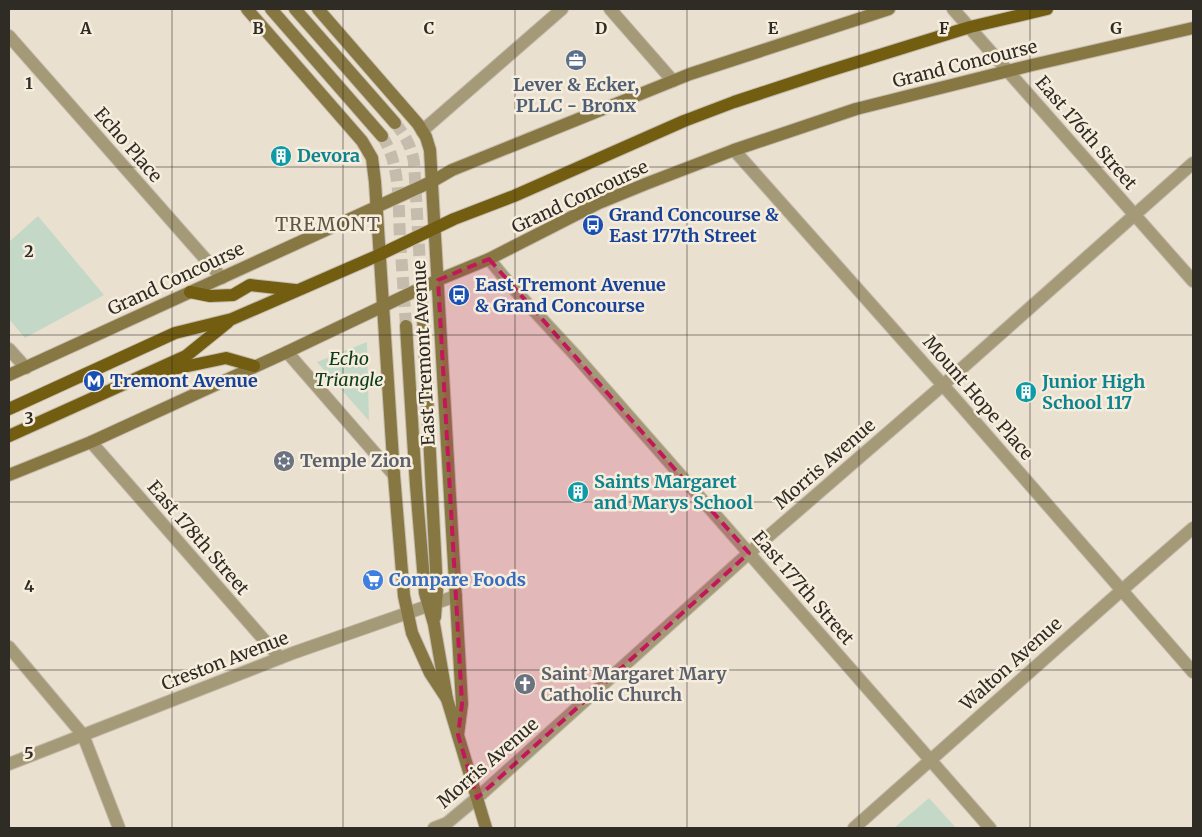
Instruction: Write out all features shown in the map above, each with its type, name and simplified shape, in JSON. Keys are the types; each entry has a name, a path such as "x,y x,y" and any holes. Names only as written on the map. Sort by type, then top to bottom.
{"main road":[{"name":"East Tremont Avenue","path":"247,9 362,141 370,152 374,165 394,475 404,596 412,633 426,665 446,699"},
{"path":"271,9 382,136"},
{"path":"295,9 395,123"},
{"name":"East Tremont Avenue","path":"318,9 422,131 430,150 462,704 458,736"},
{"name":"Grand Concourse","path":"9,375 432,181 452,170 716,65 889,9"},
{"name":"Grand Concourse","path":"9,409 175,333 232,319 454,220 514,196 690,119 822,73 970,27 1047,9"},
{"name":"Grand Concourse","path":"9,474 91,442 287,352 438,280 489,259 599,203 734,150 856,109 1007,71 1193,28"},
{"path":"190,292 210,296 233,295 250,285 295,290"},
{"name":"East Tremont Avenue","path":"423,317 437,590 432,604 434,624 446,699 486,828"},
{"name":"Grand Concourse","path":"9,436 186,356 232,319"},
{"name":"East Tremont Avenue","path":"406,326 424,593 432,604"},
{"path":"145,374 226,358 254,366"}],"street":[{"path":"422,131 562,9"},
{"path":"610,9 673,81"},
{"name":"East 176th Street","path":"954,9 1193,281"},
{"name":"Echo Place","path":"9,36 222,278"},
{"name":"Mount Hope Place","path":"734,150 943,384 1193,672"},
{"name":"Morris Avenue","path":"434,828 447,823 477,798 749,553 1193,163"},
{"name":"East 177th Street","path":"489,259 990,828"},
{"path":"9,349 26,368"},
{"path":"287,352 394,475"},
{"name":"East 178th Street","path":"91,442 280,658"},
{"name":"Walton Avenue","path":"854,828 1193,528"},
{"name":"Creston Avenue","path":"9,764 280,658 456,596"},
{"path":"9,647 83,735 119,828"}],"highlighted area":[{"path":"489,259 749,553 477,798 458,735 462,704 438,280"}],"green space":[{"path":"38,216 104,295 25,338 9,319 9,242"},
{"name":"Echo Triangle","path":"367,342 369,421 317,362"},
{"path":"929,798 956,828 894,828"}],"tunnel":[{"path":"395,123 407,141 414,162 423,317"},
{"path":"382,136 393,159 396,172 406,326"}],"place":[{"name":"Lever & Ecker, PLLC - Bronx","path":"576,60"},
{"name":"Devora","path":"281,156"},
{"name":"Grand Concourse & East 177th Street","path":"593,225"},
{"name":"East Tremont Avenue & Grand Concourse","path":"459,295"},
{"name":"Tremont Avenue","path":"94,381"},
{"name":"Junior High School 117","path":"1026,392"},
{"name":"Temple Zion","path":"284,461"},
{"name":"Saints Margaret and Marys School","path":"578,492"},
{"name":"Compare Foods","path":"373,580"},
{"name":"Saint Margaret Mary Catholic Church","path":"525,684"}],"district":[{"name":"TREMONT","path":"328,224"}]}
